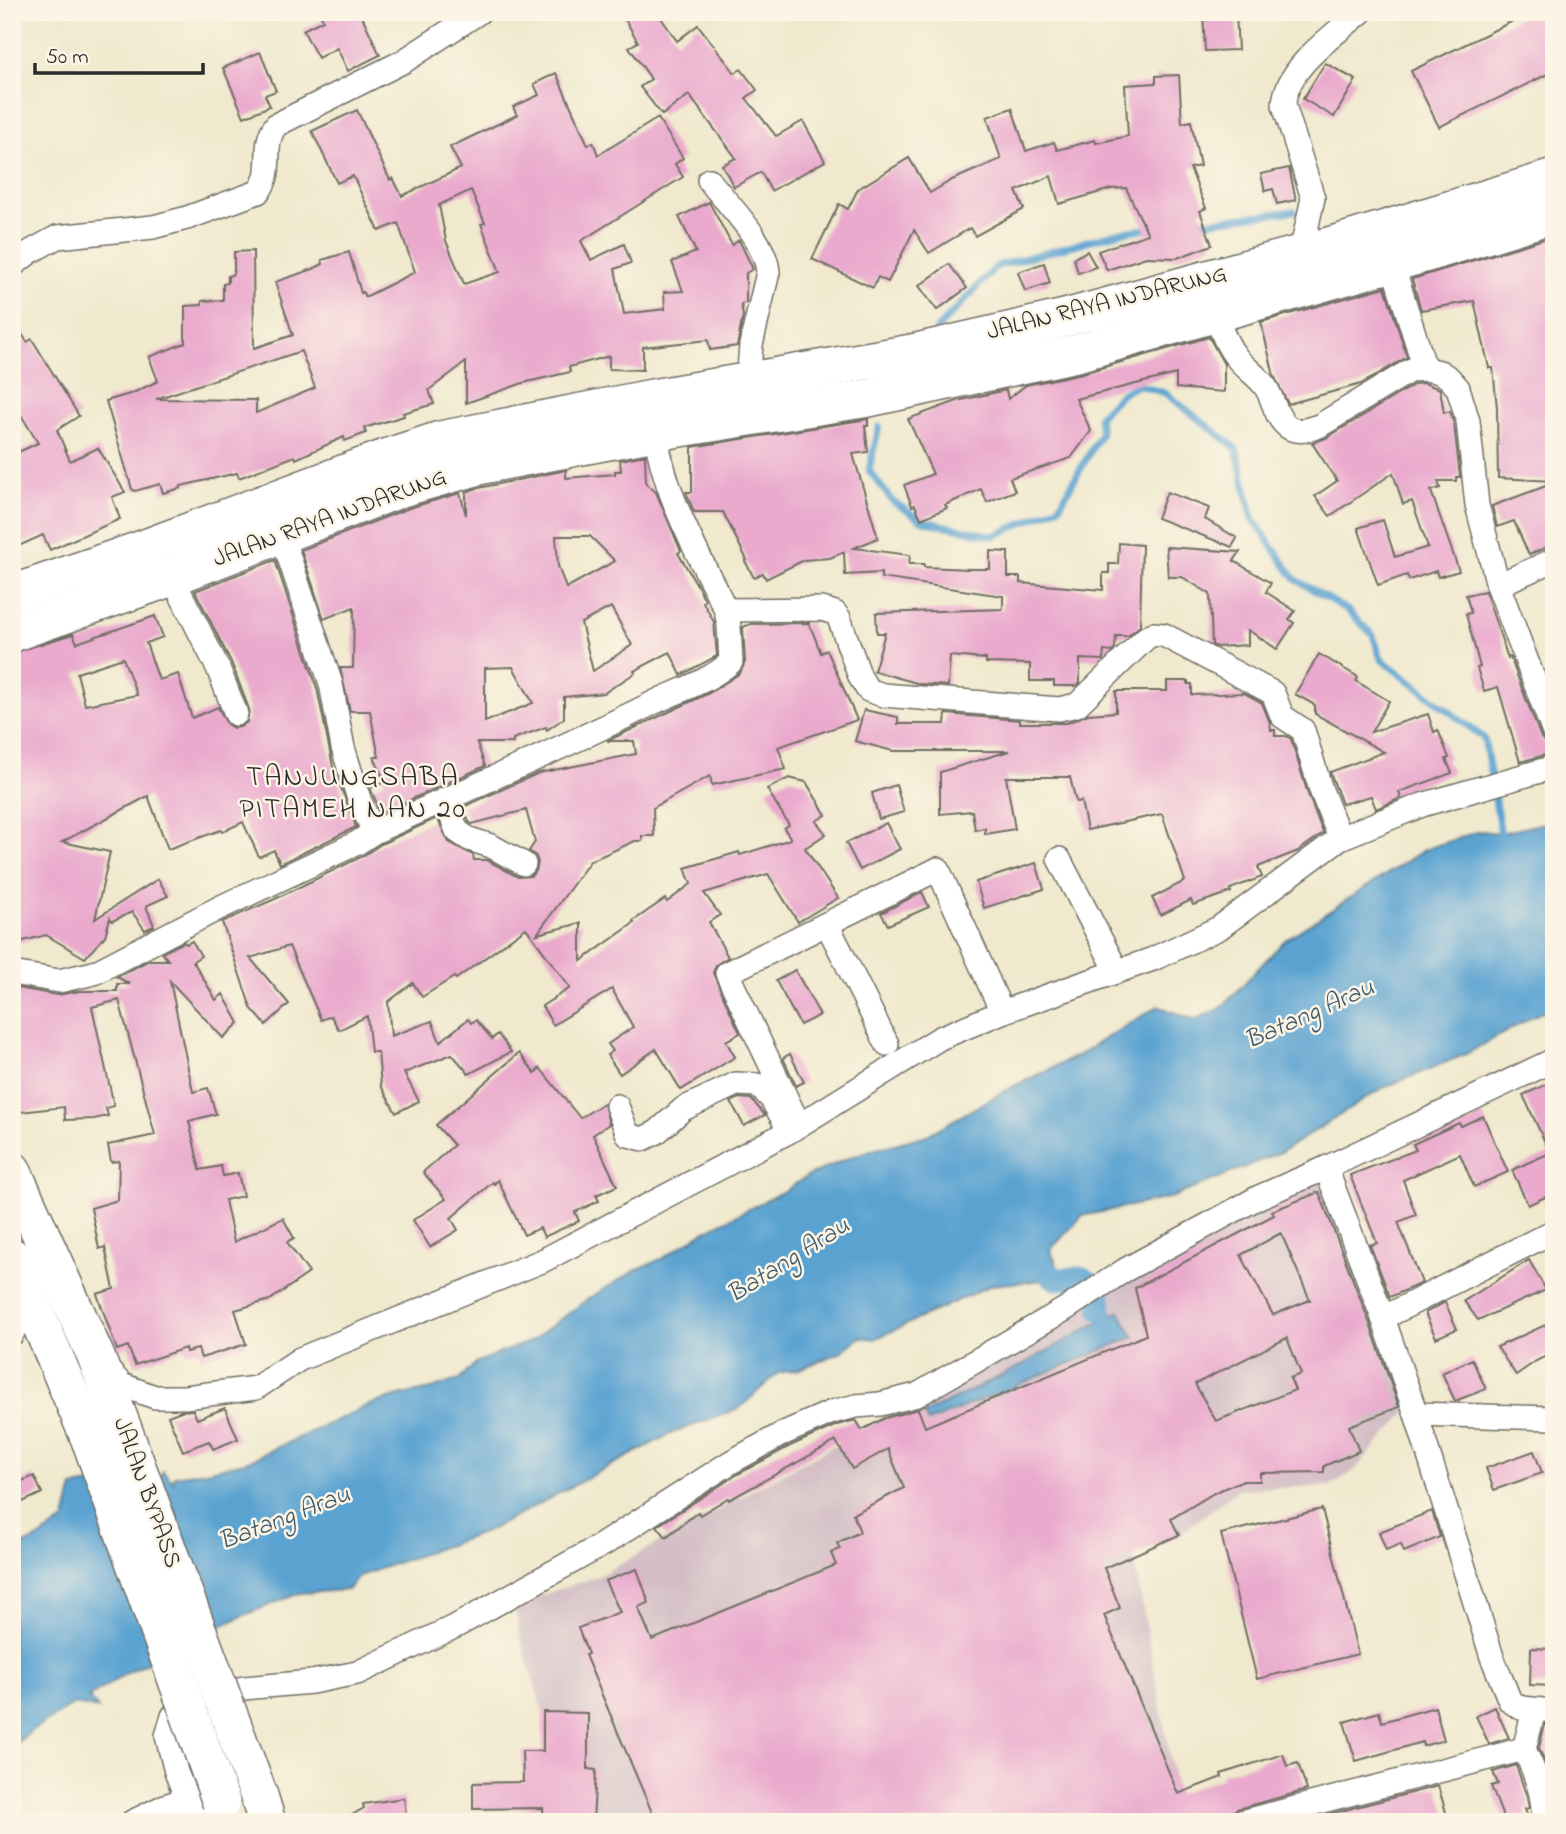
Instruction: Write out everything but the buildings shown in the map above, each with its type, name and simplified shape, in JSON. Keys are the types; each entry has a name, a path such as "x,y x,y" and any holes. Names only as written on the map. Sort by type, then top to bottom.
{"highway":[{"name":"JALAN RAYA INDARUNG","path":"12,633 172,577 402,488 654,415 748,383 912,353 1001,332 1301,253 1554,178"},
{"name":"JALAN RAYA INDARUNG","path":"12,594 440,440 654,415 869,398 1077,353 1554,214"},
{"name":"JALAN BYPASS","path":"12,1170 96,1357 107,1435 209,1811"},
{"name":"JALAN BYPASS","path":"12,1257 28,1298 107,1435 263,1809"}],"street":[{"path":"12,266 57,237 153,227 239,201 258,192 265,185 268,176 270,132 276,125 404,61 479,12"},
{"path":"1301,253 1313,198 1284,105 1284,94 1304,61 1361,12"},
{"path":"709,180 758,243 767,262 768,272 751,345 748,383"},
{"path":"1392,263 1425,369"},
{"path":"1215,314 1224,338 1237,357 1266,387 1274,408 1286,426 1294,430 1303,431 1319,426 1411,370 1440,372 1458,388 1468,422 1477,505 1498,586 1554,733"},
{"path":"12,973 59,981 94,973 219,908 357,843 374,832 593,734 662,698 707,681 719,673 731,662 726,610 677,514 654,415"},
{"path":"282,536 331,684 346,758 360,802 374,832"},
{"path":"1498,586 1554,561"},
{"path":"172,577 218,668 236,715"},
{"path":"726,610 822,609 835,613 860,677 868,690 883,695 1059,709 1077,705 1146,638 1153,634 1164,635 1273,693 1282,716 1303,730 1321,790 1340,838"},
{"path":"96,1357 122,1385 155,1397 185,1397 257,1388 300,1359 542,1261 795,1128 940,1038 1002,1012 1153,959 1219,928 1340,838 1422,805 1554,767"},
{"path":"445,799 457,831 524,863"},
{"path":"1059,859 1117,971"},
{"path":"795,1128 727,974 938,869 1002,1012"},
{"path":"827,924 887,1044"},
{"path":"209,1811 176,1772 167,1736 173,1716 203,1698 244,1688 312,1682 357,1673 458,1625 602,1545 731,1462 784,1433 832,1412 917,1395 1067,1308 1125,1270 1259,1197 1554,1060"},
{"path":"617,1106 628,1135 643,1139 657,1132 683,1109 736,1084 757,1084 795,1128"},
{"path":"1241,1822 1524,1749 1544,1711 1521,1708 1510,1701 1492,1657 1416,1414 1326,1168"},
{"path":"1383,1318 1554,1231"},
{"path":"12,1334 28,1298"},
{"path":"1416,1414 1554,1418"},
{"path":"1524,1749 1536,1774 1544,1813 1543,1822"},
{"path":"132,1822 164,1807 209,1811"}],"shaded area":[{"path":"1318,1176 1410,1408 1353,1472 1329,1486 1239,1489 1179,1535 1133,1555 1176,1789 1157,1822 544,1822 543,1712 519,1633 515,1604 599,1576"}],"water":[{"name":"Batang Arau","path":"1554,821 1554,1005 1466,1054 1383,1088 1283,1151 1173,1197 1082,1216 1050,1250 1057,1265 1042,1267 1056,1279 991,1285 875,1339 860,1337 839,1353 797,1370 778,1373 740,1408 672,1433 488,1531 359,1576 347,1590 300,1593 242,1616 125,1674 89,1697 98,1709 74,1704 12,1747 12,1550 37,1539 65,1520 73,1487 99,1483 154,1482 163,1471 173,1482 174,1476 248,1461 369,1405 460,1379 477,1362 531,1341 589,1298 638,1269 661,1259 703,1232 808,1176 855,1155 927,1135 1012,1087 1075,1057 1158,1006 1194,1020 1220,1009 1285,940 1424,850 1479,831 1501,833"},
{"path":"1119,1311 1134,1337 928,1422 924,1414 1013,1370"}],"waterway":[{"path":"1197,223 1294,211"},
{"path":"937,329 997,266 1121,232 1154,228"},
{"path":"879,427 869,470 892,501 923,521 994,536 1059,507 1101,433 1099,416 1121,394 1138,385 1165,393 1236,448 1253,519 1295,579 1347,610 1373,635 1381,659 1484,738 1502,840"},
{"path":"1032,1260 1056,1279 1083,1278 1093,1284"},
{"path":"1099,1289 1101,1310"}],"district":[{"name":"TANJUNGSABA PITAMEH NAN 20","path":"353,794"}]}
